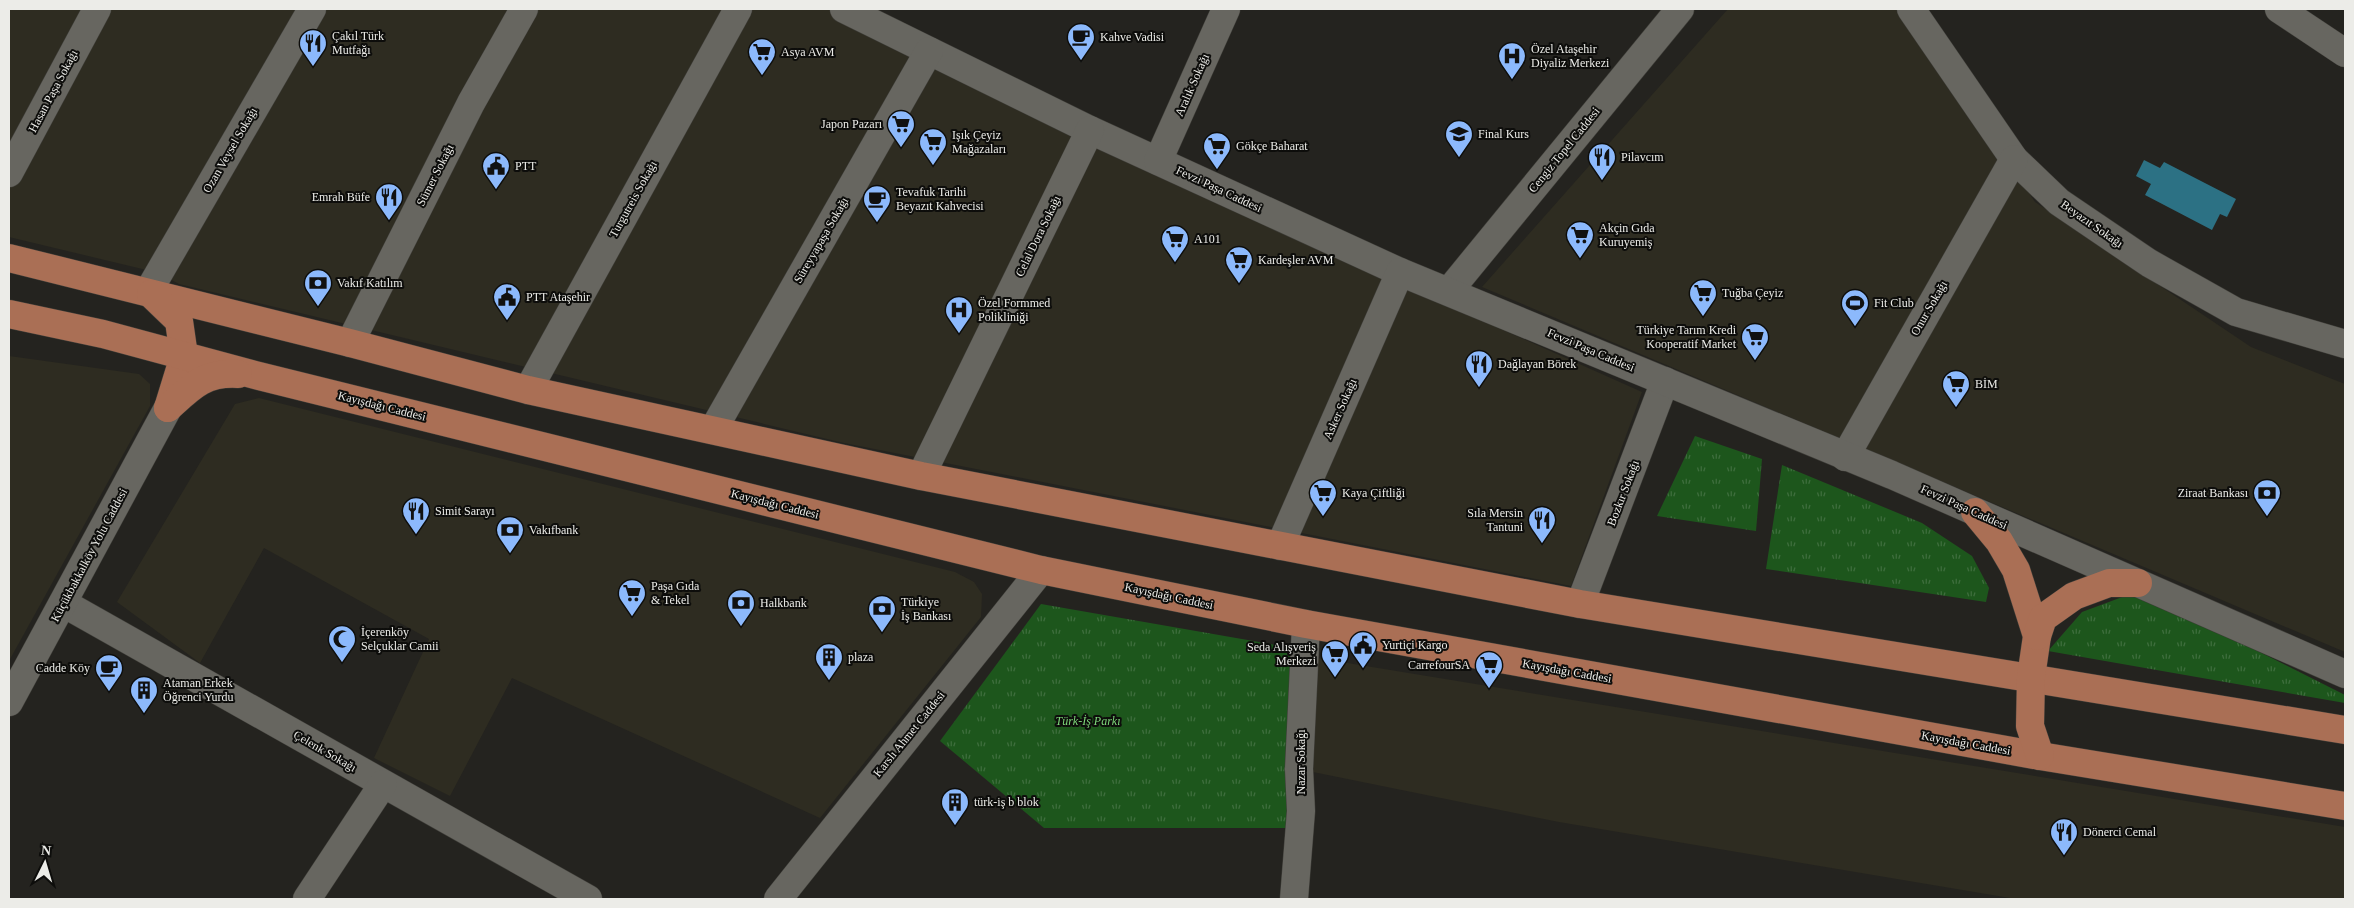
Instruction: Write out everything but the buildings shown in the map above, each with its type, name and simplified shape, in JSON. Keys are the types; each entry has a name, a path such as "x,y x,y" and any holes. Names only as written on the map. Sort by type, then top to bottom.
{"main road":[{"path":"9,258 350,343 528,390 921,476 1580,604 2345,730"},
{"path":"148,292 179,321 184,356 168,408"},
{"name":"Kayışdağı Caddesi","path":"9,314 103,334 254,374 1041,570 1306,624 2040,756 2345,806"},
{"path":"168,408 194,384 210,376 228,373 254,374"},
{"path":"1974,512 1999,541 2016,570 2037,636"},
{"path":"2040,756 2030,726 2031,677 2037,636 2043,618 2074,596 2109,583 2138,583"}],"street":[{"name":"Hasan Paşa Sokağı","path":"9,172 97,9"},
{"name":"Ozan Veysel Sokağı","path":"148,292 312,9"},
{"name":"Sümer Sokağı","path":"350,343 472,103 524,9"},
{"name":"Turgutreis Sokağı","path":"528,390 738,9"},
{"name":"Fevzi Paşa Caddesi","path":"844,9 1090,130 1400,272 1892,476 2345,674"},
{"name":"Aralık Sokağı","path":"1158,161 1226,9"},
{"name":"Cengiz Topel Caddesi","path":"1448,291 1680,9"},
{"name":"Beyazıt Sokağı","path":"1911,9 2014,159 2059,202 2149,263 2236,312 2345,344"},
{"path":"2278,9 2345,54"},
{"name":"Süreyyapaşa Sokağı","path":"713,430 929,51"},
{"name":"Celal Dora Sokağı","path":"921,476 1090,130"},
{"name":"Onur Sokağı","path":"1845,457 2014,159"},
{"name":"Asker Sokağı","path":"1280,546 1400,272"},
{"name":"Bozkır Sokağı","path":"1580,604 1666,381"},
{"name":"Küçükbakkalköy Yolu Caddesi","path":"9,702 168,408"},
{"name":"Karslı Ahmet Caddesi","path":"778,899 1041,570"},
{"name":"Çelenk Sokağı","path":"63,603 588,899"},
{"name":"Nazar Sokağı","path":"1294,899 1301,811 1299,769 1306,624"},
{"path":"307,899 384,784"}],"shaded area":[{"path":"9,9 851,9 1407,287 1642,392 1571,586 844,443 179,284 159,273 9,237"},
{"path":"1728,9 1907,9 2035,202 2251,347 2345,384 2345,652 1482,287"},
{"path":"9,356 139,374 150,384 150,406 9,661"},
{"path":"259,398 955,572 974,582 982,594 981,617 820,818 512,678 450,796 374,758 429,639 264,548 200,663 117,602 235,404"},
{"path":"1311,657 2345,827 2345,899 2016,899 1559,822 1313,772"}],"green space":[{"path":"1695,436 1762,459 1756,531 1657,516"},
{"path":"1782,465 1922,523 1972,556 1989,588 1986,602 1766,569"},
{"path":"2125,596 2152,598 2345,695 2345,703 2048,651 2082,612"},
{"name":"Türk-İş Parkı","path":"1041,604 1299,649 1297,828 1044,828 940,741"}],"water":[{"path":"2144,160 2160,168 2164,162 2236,199 2227,217 2220,214 2212,230 2145,195 2151,184 2136,176"}],"place":[{"name":"Kahve Vadisi","path":"1081,61"},
{"name":"Çakıl Türk Mutfağı","path":"313,67"},
{"name":"Asya AVM","path":"762,76"},
{"name":"Özel Ataşehir Diyaliz Merkezi","path":"1512,80"},
{"name":"Japon Pazarı","path":"901,148"},
{"name":"Final Kurs","path":"1459,158"},
{"name":"Işık Çeyiz Mağazaları","path":"933,166"},
{"name":"Gökçe Baharat","path":"1217,170"},
{"name":"Pilavcım","path":"1602,181"},
{"name":"PTT","path":"496,190"},
{"name":"Emrah Büfe","path":"389,221"},
{"name":"Tevafuk Tarihi Beyazıt Kahvecisi","path":"877,223"},
{"name":"Akçin Gıda Kuruyemiş","path":"1580,259"},
{"name":"A101","path":"1175,263"},
{"name":"Kardeşler AVM","path":"1239,284"},
{"name":"Vakıf Katılım","path":"318,307"},
{"name":"Tuğba Çeyiz","path":"1703,317"},
{"name":"PTT Ataşehir","path":"507,321"},
{"name":"Fit Club","path":"1855,327"},
{"name":"Özel Formmed Polikliniği","path":"959,334"},
{"name":"Türkiye Tarım Kredi Kooperatif Market","path":"1755,361"},
{"name":"Dağlayan Börek","path":"1479,388"},
{"name":"BİM","path":"1956,408"},
{"name":"Kaya Çiftliği","path":"1323,517"},
{"name":"Ziraat Bankası","path":"2267,517"},
{"name":"Simit Sarayı","path":"416,535"},
{"name":"Sıla Mersin Tantuni","path":"1542,544"},
{"name":"Vakıfbank","path":"510,554"},
{"name":"Paşa Gıda & Tekel","path":"632,617"},
{"name":"Halkbank","path":"741,627"},
{"name":"Türkiye İş Bankası","path":"882,633"},
{"name":"İçerenköy Selçuklar Camii","path":"342,663"},
{"name":"Yurtiçi Kargo","path":"1363,669"},
{"name":"Seda Alışveriş Merkezi","path":"1335,678"},
{"name":"plaza","path":"829,681"},
{"name":"CarrefourSA","path":"1489,689"},
{"name":"Cadde Köy","path":"109,692"},
{"name":"Ataman Erkek Öğrenci Yurdu","path":"144,714"},
{"name":"türk-iş b blok","path":"955,826"},
{"name":"Dönerci Cemal","path":"2064,856"}]}
